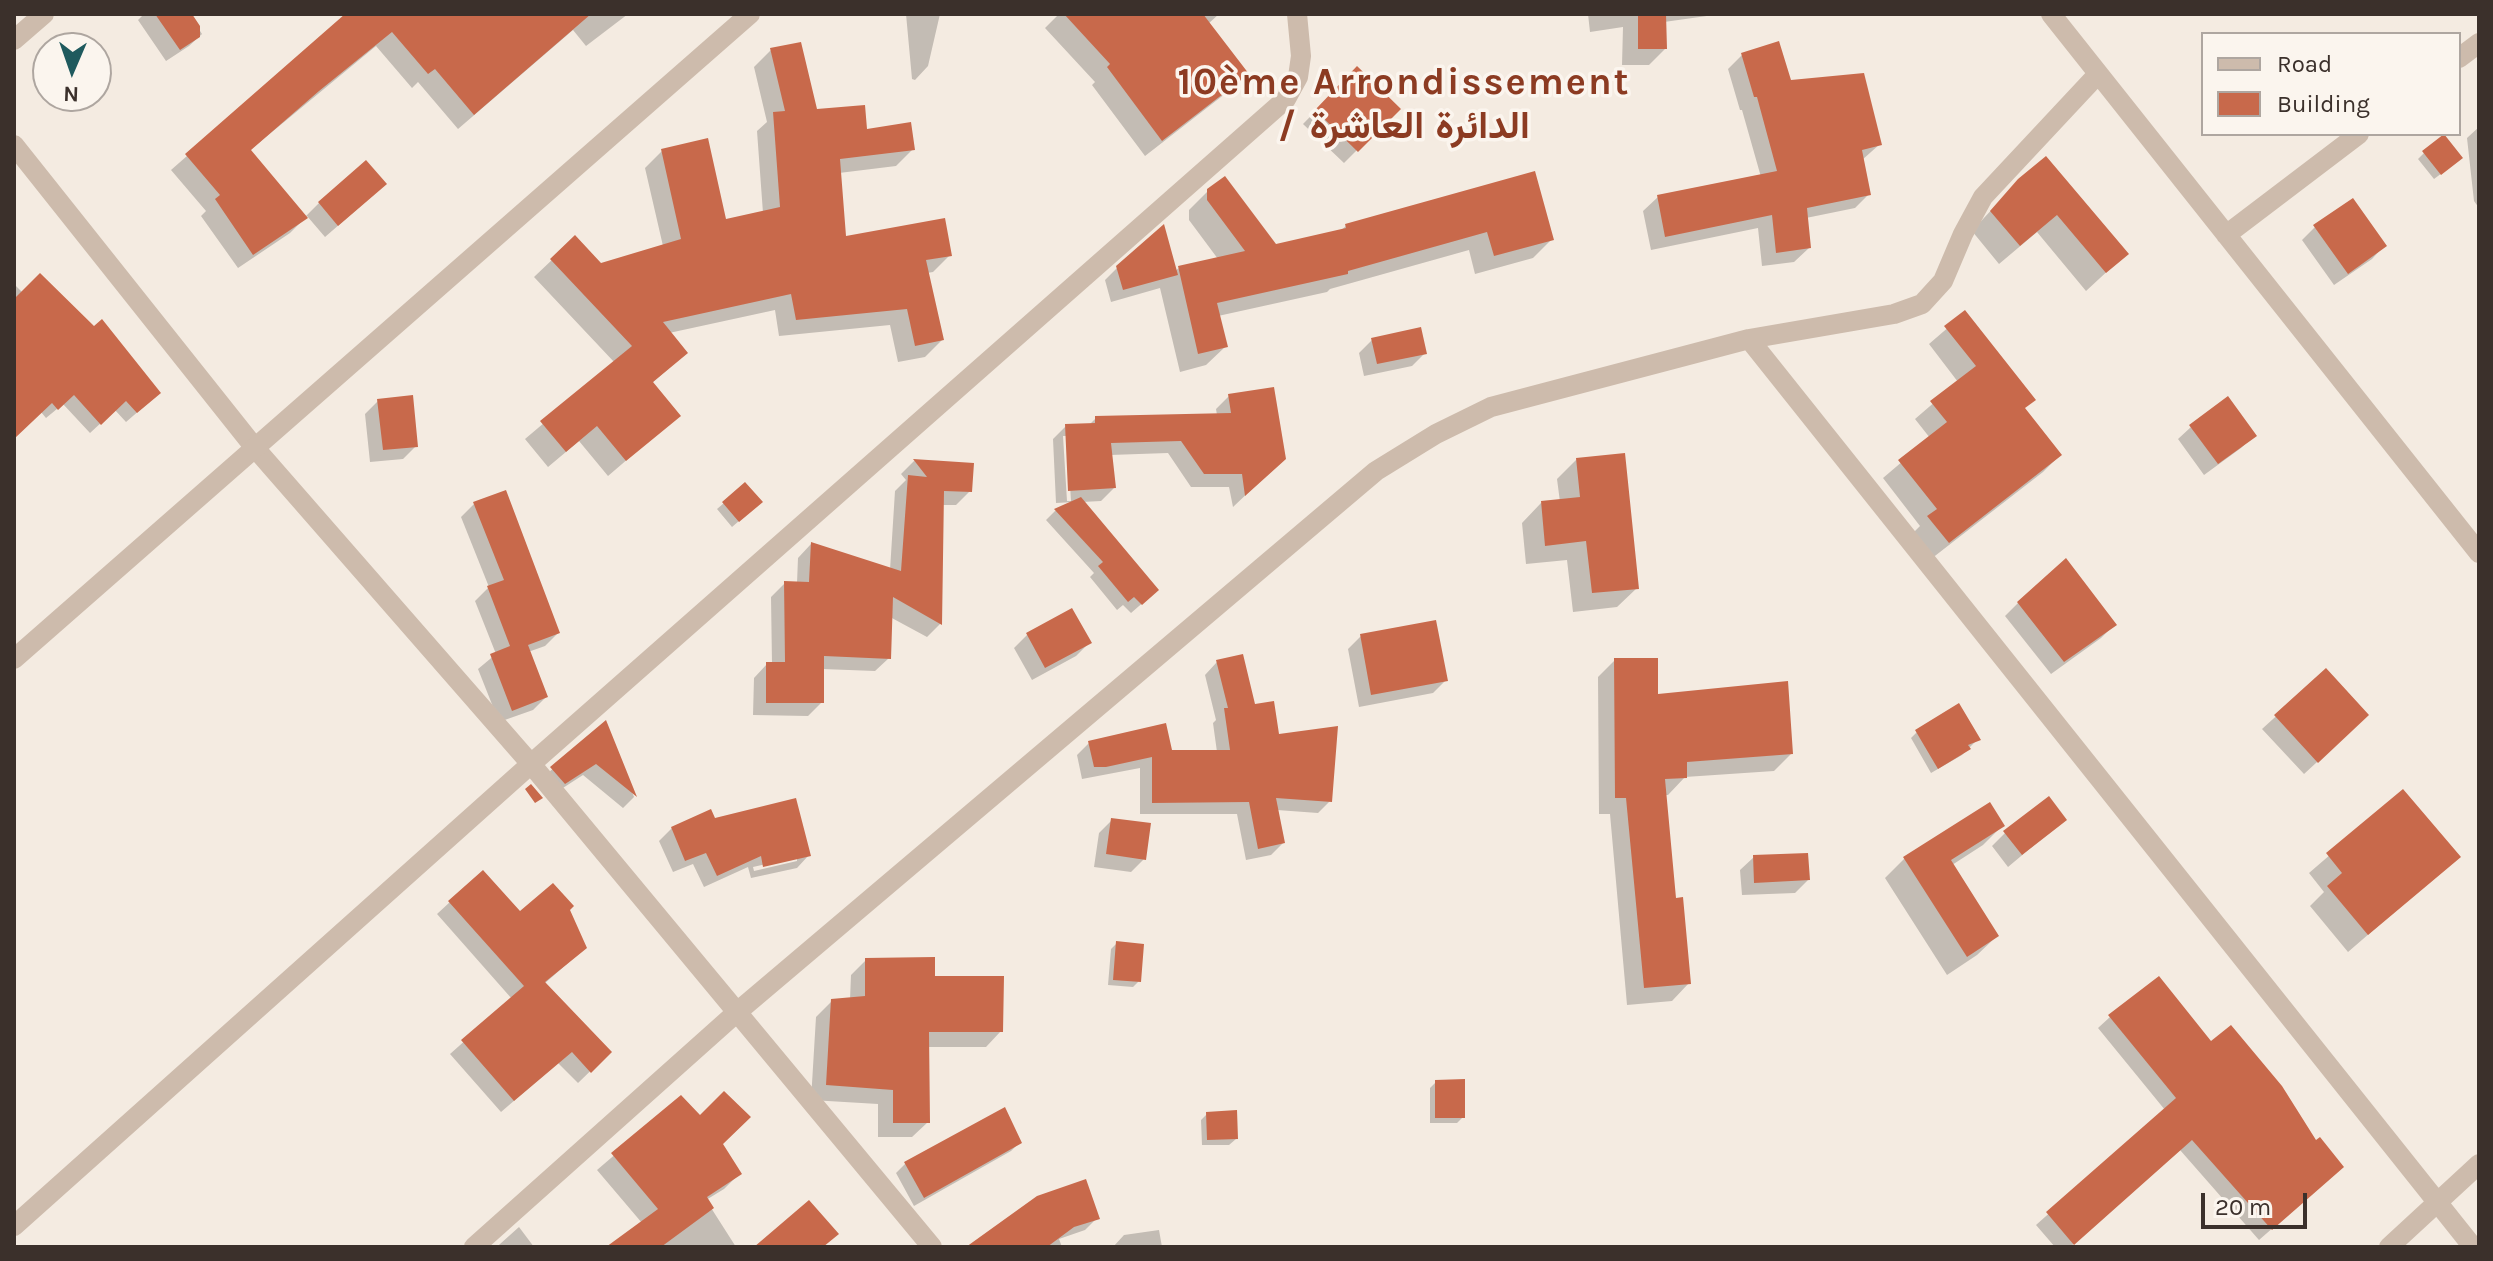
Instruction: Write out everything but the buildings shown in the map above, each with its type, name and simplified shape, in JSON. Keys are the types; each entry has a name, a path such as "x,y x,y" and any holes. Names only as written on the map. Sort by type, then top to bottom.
{"street":[{"path":"14,40 44,14"},
{"path":"14,659 750,14"},
{"path":"14,1226 531,764 1286,99 1300,67 1297,14"},
{"path":"2051,14 2479,553"},
{"path":"2461,56 2479,43"},
{"path":"474,1247 736,1013 1376,471 1436,434 1491,407 1749,339 1894,314 1922,304 1943,281 1983,197 2098,74"},
{"path":"2226,235 2356,136"},
{"path":"14,145 255,448 531,764 932,1247"},
{"path":"1749,339 2473,1247"},
{"path":"2389,1247 2479,1164"}],"district":[{"name":"10ème Arrondissement / الدائرة العاشرة","path":"1404,105"}]}
